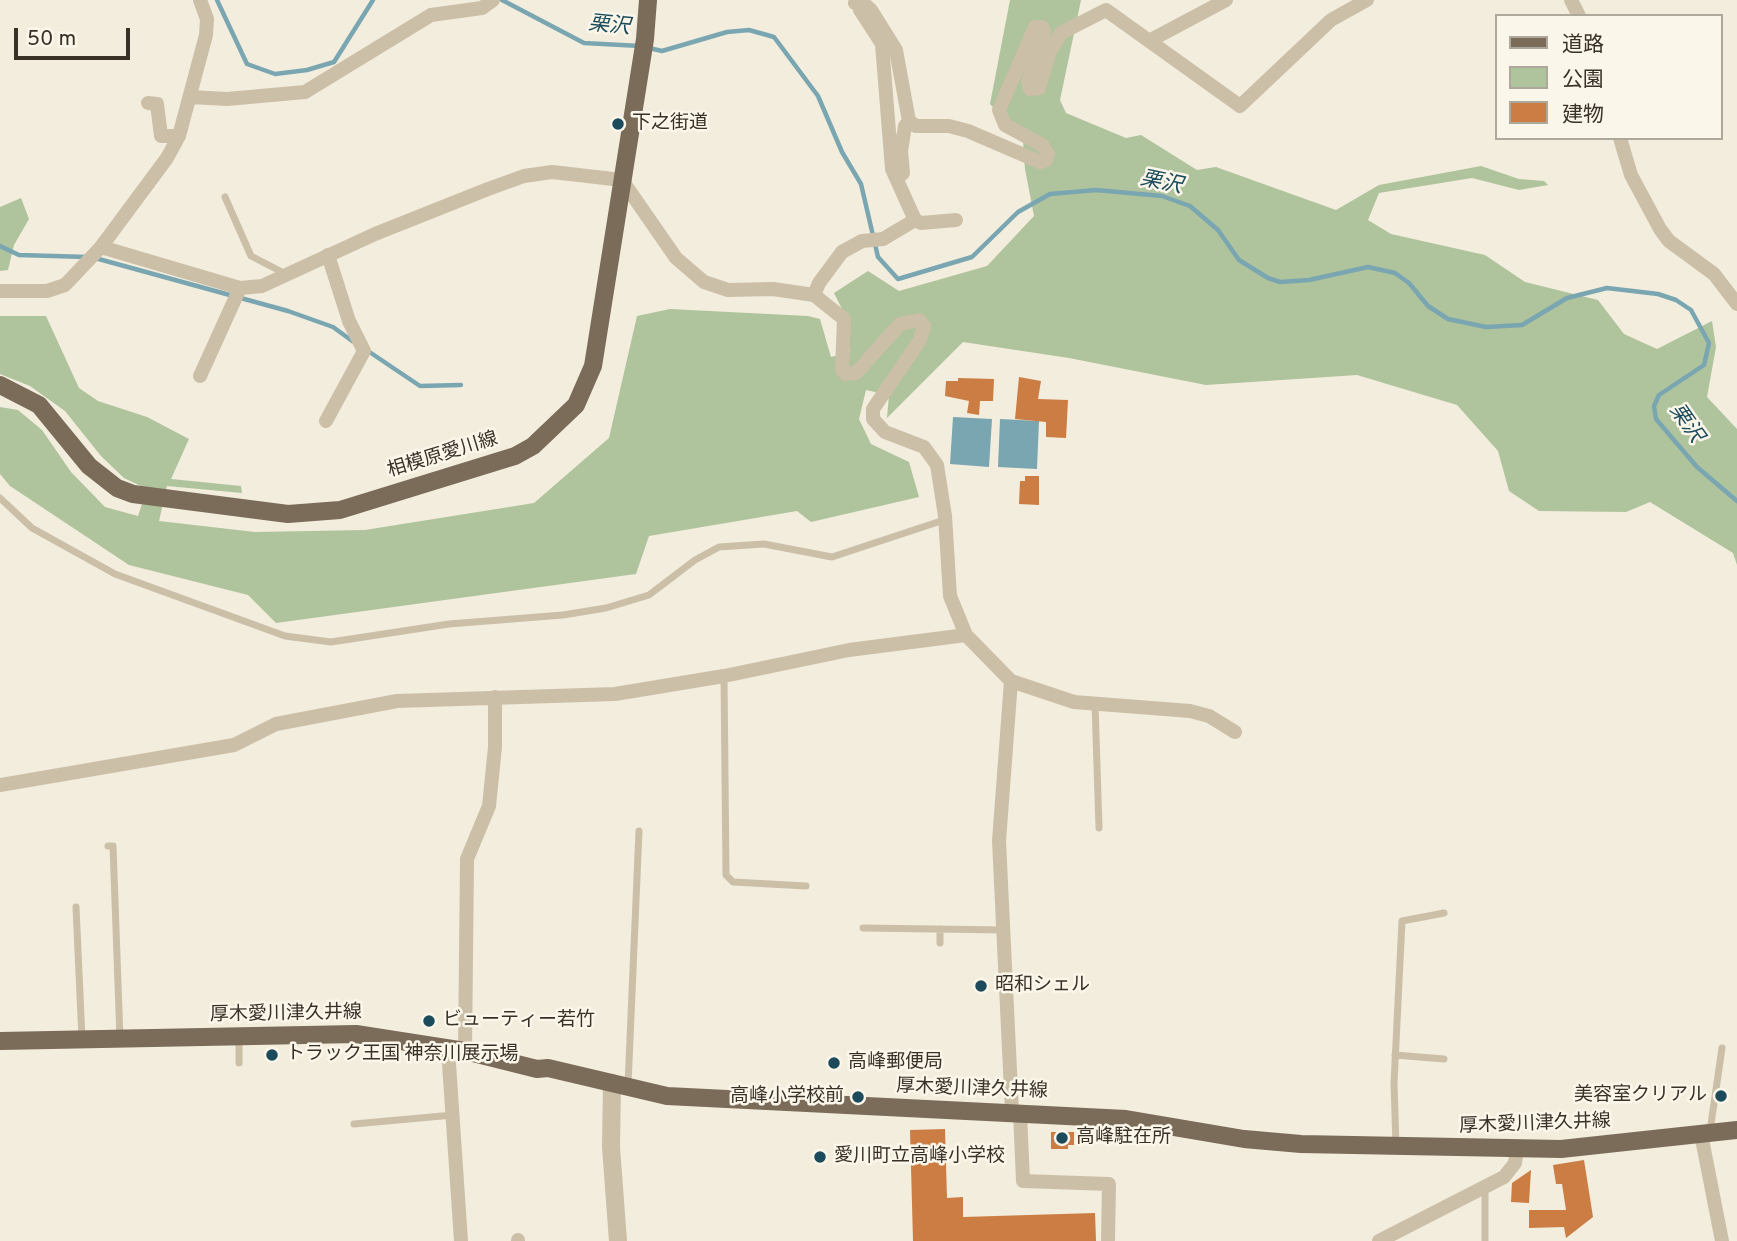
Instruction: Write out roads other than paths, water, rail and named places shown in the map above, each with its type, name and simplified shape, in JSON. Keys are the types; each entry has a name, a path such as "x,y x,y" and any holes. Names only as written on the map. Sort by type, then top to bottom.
{"main road":[{"name":"相模原愛川線","path":"0,385 39,405 101,477 133,494 153,497 288,514 316,514 340,510 515,456 551,431 576,405 593,366 642,64 648,0"},
{"name":"厚木愛川津久井線","path":"0,1041 120,1041 356,1034 456,1050 537,1069 548,1068 667,1096 1126,1119 1244,1139 1301,1144 1561,1149 1737,1130"}],"street":[{"path":"0,291 47,291 65,285 101,247 179,136 206,35 207,19 200,0"},
{"path":"1149,41 1226,0"},
{"path":"909,121 916,125 948,126 968,131 1040,162 1046,160 1048,154 1042,145 1005,125 999,110 1035,27 1042,27 1044,32 1028,82 1030,89 1035,91 1039,88 1050,51 1061,33 1108,5 1149,41 1240,106 1331,20 1367,0"},
{"path":"854,1 861,1 871,10 896,50 909,121 905,126 901,150 904,173 897,178"},
{"path":"854,1 882,44 889,157 915,220 922,223 956,220"},
{"path":"190,97 228,99 305,92 431,15 489,4"},
{"path":"148,103 158,104 161,136 179,136"},
{"path":"1621,140 1631,175 1660,229 1669,241 1714,274 1737,304"},
{"path":"101,247 240,288 262,286 328,255 524,176 552,172 622,180 676,258 704,282 729,290 773,289 814,295 837,310 844,319 842,370 846,374 856,373 901,324 919,320 924,326 920,340 873,409 873,419 879,429 918,443 931,453 937,465 945,520 950,596 966,635 1010,681 1058,698 1190,711 1209,716 1235,732"},
{"path":"814,295 819,283 842,252 862,241 883,239 915,220"},
{"path":"326,421 364,351 349,321 328,255"},
{"path":"200,376 240,288"},
{"path":"0,785 234,745 276,724 397,701 615,694 724,677 849,650 966,635"},
{"path":"1010,681 1000,827 1004,930 1023,1181 1109,1184 1108,1241"},
{"path":"461,1241 450,1191 467,859 489,806 495,747 495,697"},
{"path":"618,1241 611,1147 620,1086"},
{"path":"1706,1134 1722,1241"},
{"path":"1381,1240 1511,1172 1517,1149"}],"lane":[{"path":"225,197 251,256 280,271 284,277"},
{"path":"0,498 32,528 115,574 285,636 331,642 449,624 563,615 606,608 649,595 695,560 719,547 765,544 832,557 848,554 945,520"},
{"path":"724,677 726,875 733,882 806,886"},
{"path":"1095,703 1099,828"},
{"path":"620,1086 639,831"},
{"path":"108,846 113,846 120,1041"},
{"path":"76,907 82,1041"},
{"path":"1396,1147 1395,1055 1402,921 1444,913"},
{"path":"77,919 86,918"},
{"path":"863,928 1004,930"},
{"path":"940,929 940,943"},
{"path":"79,976 91,975"},
{"path":"239,1036 239,1063"},
{"path":"1706,1134 1722,1048"},
{"path":"1395,1055 1444,1059"},
{"path":"354,1124 453,1115"},
{"path":"1485,1185 1485,1241"}],"water":[{"path":"953,417 992,419 989,467 950,464"},
{"path":"1000,419 1039,421 1037,469 998,467"}],"waterway":[{"name":"栗沢","path":"217,0 247,64 275,74 307,70 334,62 373,0"},
{"name":"栗沢","path":"502,0 584,43 640,46"},
{"name":"栗沢","path":"649,48 662,51 727,32 749,30 774,37 818,96 842,152 861,184 878,257 898,279 972,257 1018,212 1050,194 1096,190 1162,196 1190,206 1218,230 1239,260 1268,278 1280,282 1309,280 1368,267 1395,273 1409,283 1428,306 1448,319 1486,327 1522,325 1567,298 1607,288 1658,294 1676,300 1691,310 1709,343 1704,365 1659,395 1654,406 1656,419 1697,467 1737,501"},
{"path":"0,246 19,255 87,257"},
{"path":"95,258 288,311 333,327 355,343"},
{"path":"368,351 420,386 461,385"}],"place":[{"name":"下之街道","path":"618,124"},
{"name":"昭和シェル","path":"981,986"},
{"name":"ビューティー若竹","path":"429,1021"},
{"name":"トラック王国 神奈川展示場","path":"272,1055"},
{"name":"高峰郵便局","path":"834,1063"},
{"name":"美容室クリアル","path":"1721,1096"},
{"name":"高峰小学校前","path":"858,1097"},
{"name":"高峰駐在所","path":"1062,1138"},
{"name":"愛川町立高峰小学校","path":"820,1157"}]}
